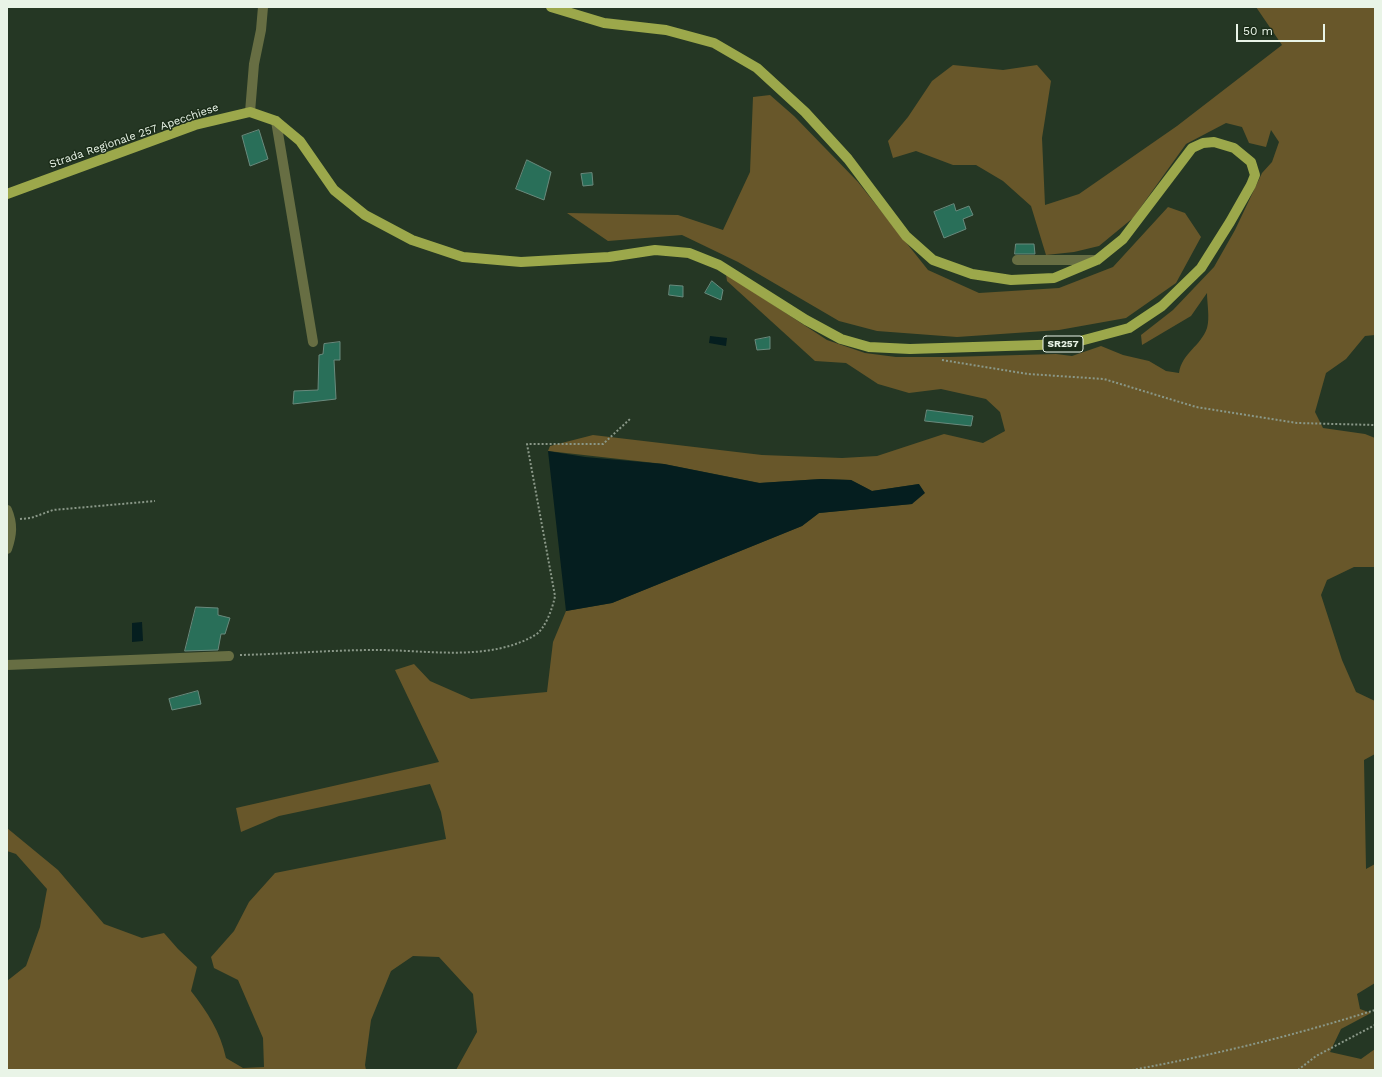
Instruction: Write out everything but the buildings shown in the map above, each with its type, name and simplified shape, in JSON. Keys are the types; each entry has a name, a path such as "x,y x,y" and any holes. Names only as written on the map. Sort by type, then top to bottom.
{"main road":[{"name":"SR257","path":"250,112 276,121 300,141 334,190 365,215 412,240 463,257 521,262 609,257 655,250 689,253 719,265 806,320 841,339 869,347 910,349 1069,344 1129,328 1162,306 1201,268 1251,185 1255,175 1251,162 1234,148 1214,142 1202,143 1192,148 1122,239 1097,260 1054,278 1011,280 972,274 933,260 906,236 848,159 805,112 757,68 714,43 666,30 604,23 551,7"},
{"name":"Strada Regionale 257 Apecchiese","path":"7,194 195,125 250,112"}],"street":[{"path":"250,112 254,64 261,30 263,7"},
{"path":"276,121 313,342"},
{"path":"1017,260 1097,260"},
{"path":"7,510 11,519 12,536 7,549"},
{"path":"7,665 229,656"}],"path":[{"path":"936,358 1028,374 1104,379 1196,407 1297,423 1375,426"},
{"path":"229,656 376,650 476,652 506,646 536,635 553,610 555,596 527,444 603,444 630,419"},
{"path":"11,519 31,518 53,510 155,501"},
{"path":"1132,1070 1174,1062 1314,1029 1375,1010"},
{"path":"1298,1070 1316,1056 1375,1025"}],"shaded area":[{"path":"1256,7 1375,7 1375,335 1365,336 1346,359 1326,373 1315,412 1323,428 1365,434 1375,438 1375,567 1354,567 1327,580 1321,595 1342,660 1356,692 1375,701 1375,754 1364,760 1366,869 1375,864 1375,983 1357,994 1360,1009 1371,1013 1341,1029 1330,1052 1361,1059 1375,1049 1375,1070 456,1070 477,1032 473,994 439,957 413,956 391,971 371,1020 365,1065 366,1070 7,1070 7,981 26,966 40,927 47,889 16,854 7,851 7,828 58,870 104,924 142,938 164,933 197,967 191,991 213,1023 226,1058 243,1068 264,1067 263,1038 238,980 214,968 211,957 234,931 249,902 275,873 446,839 441,812 430,784 279,816 241,832 236,808 439,762 395,670 414,664 430,681 471,699 547,692 553,642 566,611 612,603 802,526 819,513 912,504 919,484 872,491 851,480 821,479 760,483 664,464 548,451 550,446 593,435 762,455 842,458 877,456 944,434 983,443 1005,431 1000,412 986,399 941,389 909,393 878,384 846,363 815,361 727,281 726,274 827,340 865,353 896,357 1056,354 1072,356 1101,346 1123,355 1149,361 1166,371 1179,373 1184,360 1201,340 1207,328 1207,293 1191,316 1142,345 1141,335 1173,310 1214,267 1235,230 1262,173 1272,162 1279,142 1271,130 1266,147 1249,143 1242,127 1226,123 1186,144 1133,218 1099,246 1074,252 1046,255 1031,206 1003,181 976,165 953,165 916,151 893,158 888,141 908,117 932,81 953,65 1003,70 1037,65 1051,81 1042,138 1045,205 1079,194 1177,126 1282,45"},
{"path":"770,95 794,116 858,182 928,270 979,293 1059,288 1113,267 1168,207 1185,213 1201,237 1176,283 1126,318 1059,330 957,337 877,331 839,321 738,262 682,235 608,241 567,213 678,215 723,230 750,172 753,97"}],"water":[{"path":"710,336 727,338 726,346 709,343"},
{"path":"548,451 585,457 664,464 759,483 821,479 851,480 872,491 919,484 925,493 912,504 819,513 802,526 612,603 566,611"},
{"path":"142,622 143,641 132,642 132,623"}]}
